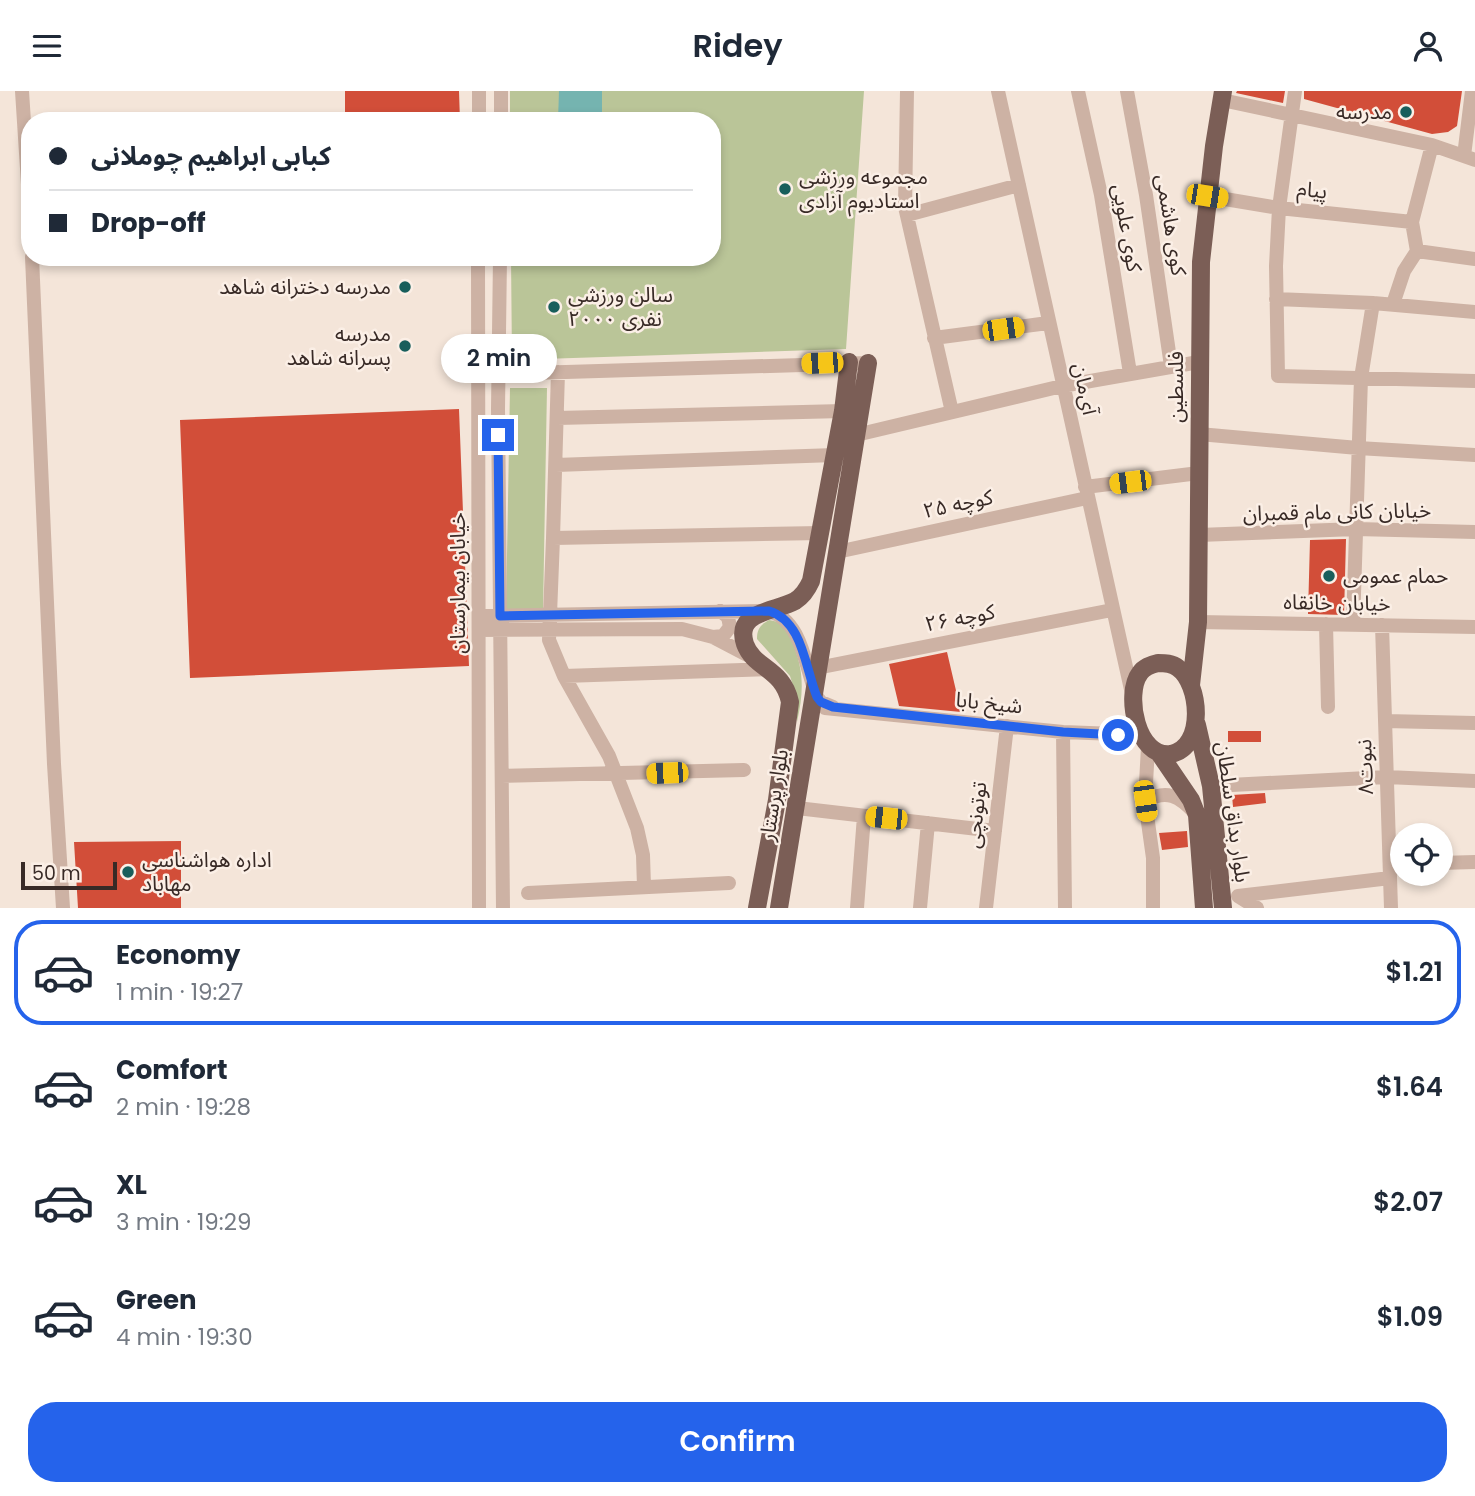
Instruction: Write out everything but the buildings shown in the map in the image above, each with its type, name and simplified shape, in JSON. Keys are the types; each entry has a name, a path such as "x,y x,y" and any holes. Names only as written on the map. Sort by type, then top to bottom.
{"main road":[{"name":"فلسطین","path":"1191,685 1198,622 1201,263 1207,196 1223,95"},
{"path":"848,434 843,411 849,362"},
{"path":"757,908 777,800 790,702 788,689 780,678 746,647 744,629 753,616 795,601 806,592 811,581 835,455 848,434 869,363"},
{"name":"بلوار پرستار","path":"779,908 837,552 848,434"},
{"path":"1149,745 1170,754 1180,751 1188,744 1197,723 1191,685 1178,668 1170,663 1147,666 1135,681 1133,696 1149,745 1191,800 1197,815 1204,908"},
{"name":"بلوار بداق سلطان","path":"1197,723 1228,900"}],"street":[{"path":"22,91 23,112"},
{"path":"479,91 479,112"},
{"path":"501,112 502,91"},
{"path":"906,91 906,215 953,412"},
{"name":"آی‌مان","path":"998,91 1133,696"},
{"name":"کوی علویی","path":"1079,91 1101,195 1130,373"},
{"name":"کوی هاشمی","path":"1127,91 1152,232 1171,366"},
{"path":"1295,91 1279,208 1276,299 1278,376 1475,381"},
{"path":"1223,95 1292,115 1432,145 1469,158 1472,91"},
{"path":"1393,305 1404,271 1417,251 1412,222 1432,145"},
{"path":"906,215 1019,185"},
{"name":"پیام","path":"1207,196 1279,208 1412,222"},
{"path":"1417,251 1475,259"},
{"path":"32,266 54,764 63,908"},
{"name":"خیابان بیمارستان","path":"478,266 479,908"},
{"path":"500,266 498,374 503,908"},
{"path":"1276,299 1373,303 1475,312"},
{"path":"1353,625 1361,378 1373,303"},
{"path":"934,338 1048,323"},
{"path":"848,434 1062,386 1199,362"},
{"path":"498,374 869,363"},
{"path":"558,372 549,622 553,654 609,756 637,828 643,855 644,887"},
{"path":"557,418 843,411"},
{"path":"1199,434 1358,449 1475,455"},
{"path":"556,464 835,455"},
{"name":"کوچه ۲۵","path":"837,552 1086,493 1199,473"},
{"name":"خیابان کانی مام قمبران","path":"1199,535 1356,529 1475,532"},
{"path":"553,538 821,533"},
{"name":"کوچه ۲۶","path":"817,668 1112,610"},
{"path":"713,637 723,636 730,627 728,617 720,611"},
{"path":"479,623 769,611 785,618 794,631 814,689 821,702 833,707"},
{"path":"549,622 698,632 713,637 763,664"},
{"name":"خیابان خانقاه","path":"1198,622 1475,627"},
{"path":"1326,624 1328,707"},
{"name":"نبوت۸","path":"1382,625 1390,823"},
{"path":"564,676 763,664"},
{"path":"808,725 816,712 833,707"},
{"name":"شیخ بابا","path":"833,707 1063,732 1149,745"},
{"path":"1385,721 1475,723"},
{"name":"توتونچی","path":"986,908 1007,726"},
{"path":"1063,732 1065,908"},
{"path":"1149,745 1145,801 1153,858 1153,908"},
{"path":"502,776 744,770"},
{"path":"1210,786 1387,778 1475,781"},
{"path":"1145,801 1163,794 1178,799 1197,815"},
{"path":"797,808 995,831"},
{"path":"857,908 864,816"},
{"path":"920,908 928,823"},
{"path":"1453,863 1475,862"},
{"path":"1228,900 1390,870"},
{"path":"528,893 729,883"},
{"name":"نبوت۸","path":"1391,908 1393,886"},
{"path":"1228,900 1257,908"}],"green space":[{"name":"مجموعه ورزشی استادیوم آزادی","path":"510,91 864,91 846,349 512,360 511,266 721,266 721,112 510,112"},
{"path":"510,388 547,388 543,611 506,611"},
{"path":"769,620 778,622 786,629 799,662 802,690 797,722 797,698 790,676 757,639 760,628"}],"water":[{"path":"559,91 602,91 602,112 558,112"}],"place":[{"name":"مدرسه","path":"1406,112"},
{"name":"مجموعه ورزشی استادیوم آزادی","path":"785,189"},
{"name":"مدرسه دخترانه شاهد","path":"405,287"},
{"name":"سالن ورزشی ۲۰۰۰ نفری","path":"554,307"},
{"name":"مدرسه پسرانه شاهد","path":"405,346"},
{"name":"حمام عمومی","path":"1329,576"},
{"name":"اداره هواشناسی مهاباد","path":"128,872"}],"route":[{"path":"498,435 500,616 769,611 779,614 790,624 817,697 821,702 833,707 1063,732 1118,735"}]}
